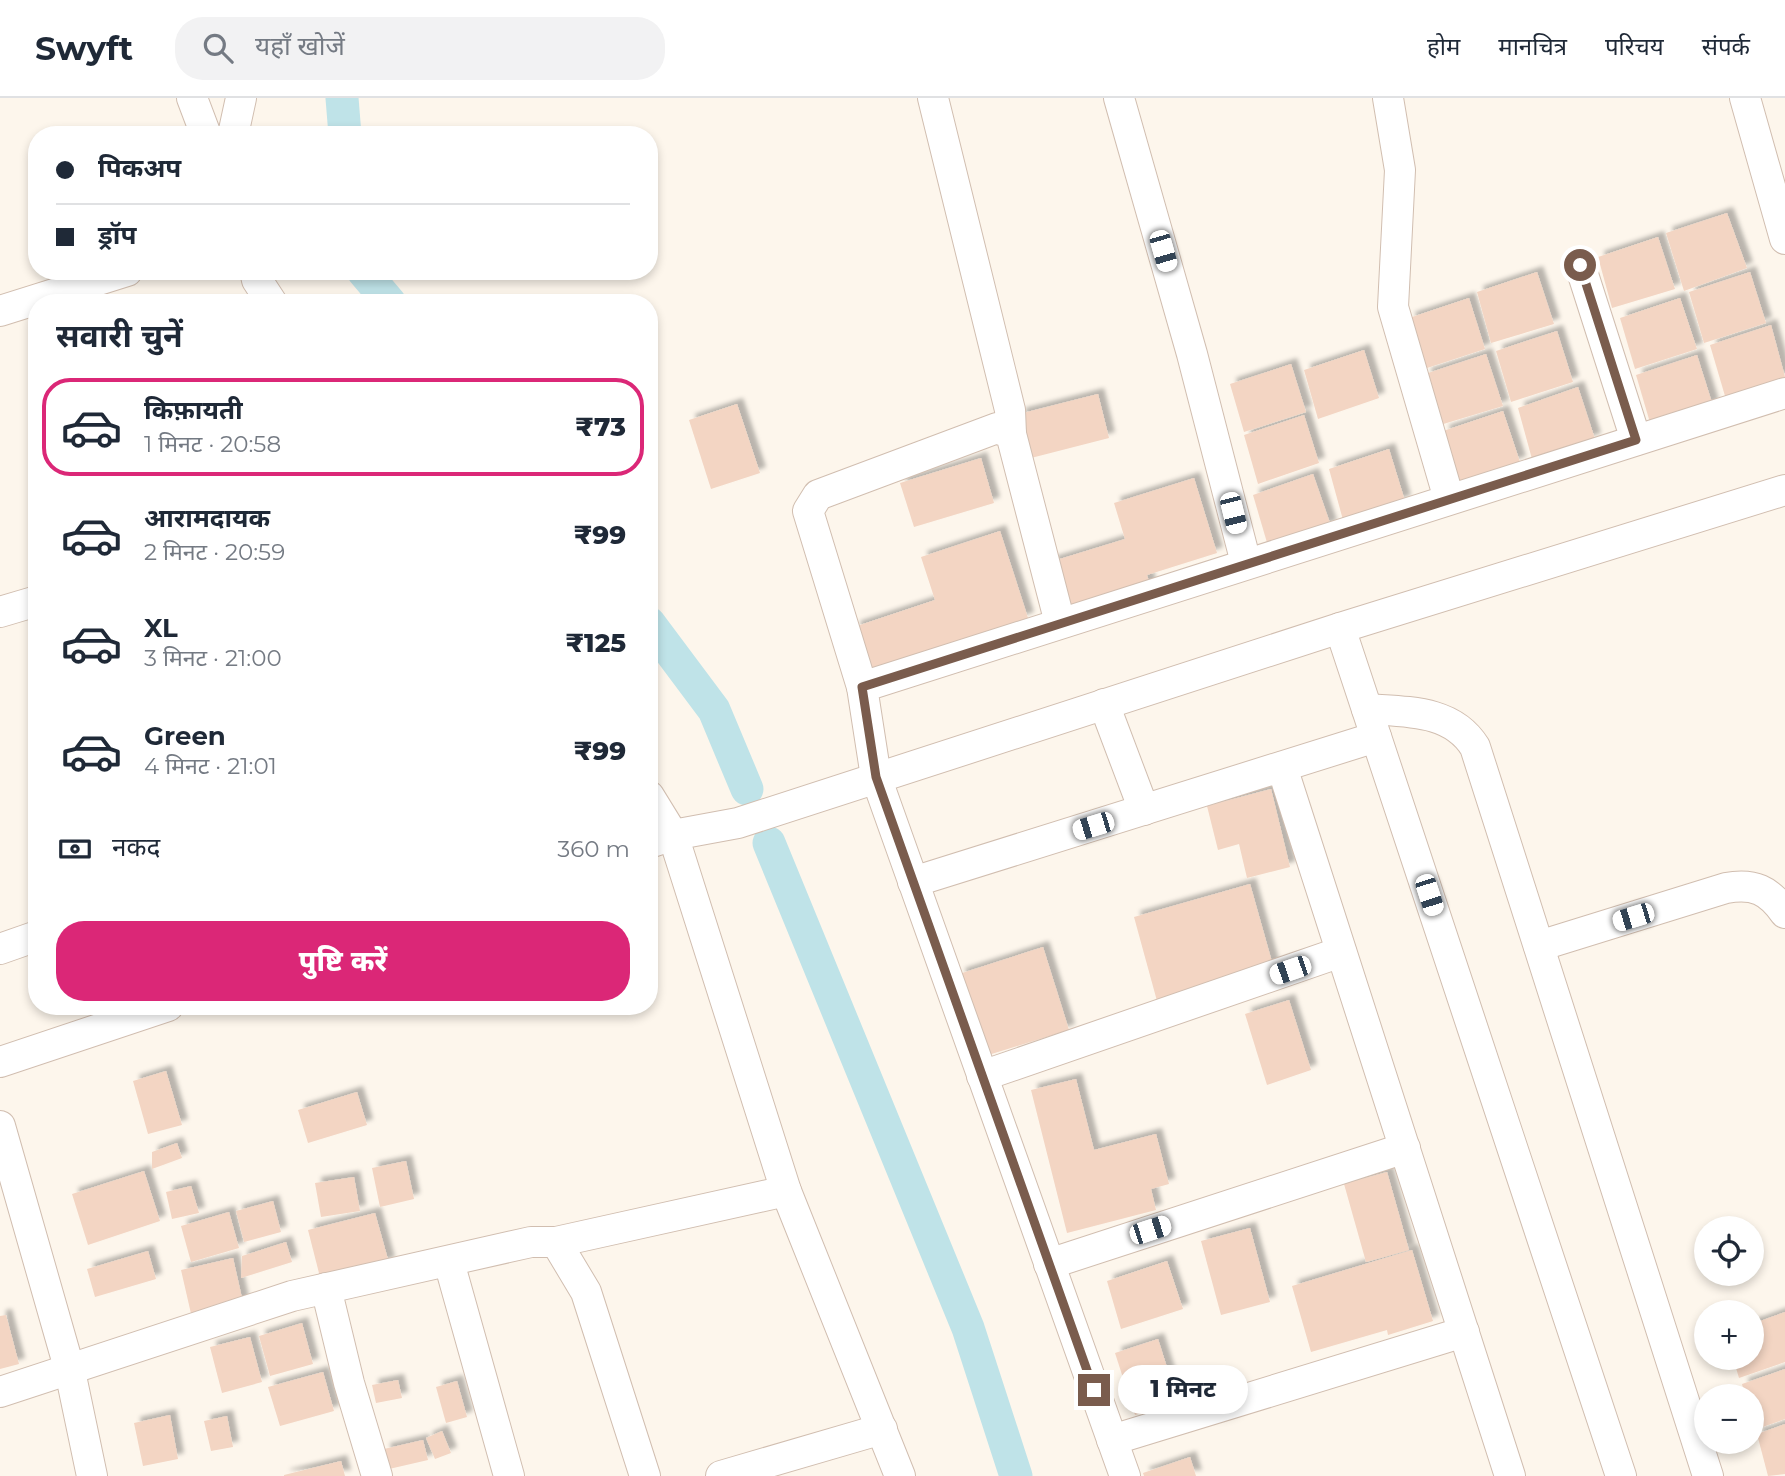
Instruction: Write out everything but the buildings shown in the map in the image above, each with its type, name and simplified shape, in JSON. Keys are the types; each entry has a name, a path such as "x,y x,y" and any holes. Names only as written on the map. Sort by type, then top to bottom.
{"street":[{"path":"192,98 203,126"},
{"path":"235,126 241,98"},
{"path":"933,98 1010,410 1011,434 1060,623"},
{"path":"1119,98 1192,354 1245,563"},
{"path":"1388,98 1400,170 1393,307 1450,499"},
{"path":"1745,98 1785,239"},
{"path":"1580,265 1636,440"},
{"path":"71,294 105,280"},
{"path":"0,311 28,309"},
{"path":"862,687 1785,393"},
{"path":"1011,434 997,428 818,495 808,511 862,687 876,777 1125,1476"},
{"path":"900,1476 786,1191 661,839 738,823 1340,628 1785,489"},
{"path":"0,612 28,604"},
{"path":"1340,628 1622,1476"},
{"path":"1104,704 1144,810"},
{"path":"914,882 1282,767 1372,723 1413,712 1445,720 1465,730 1475,747 1709,1476"},
{"path":"1282,767 1510,1476"},
{"path":"1539,946 1726,888 1747,884 1760,888 1785,913"},
{"path":"0,949 28,939"},
{"path":"982,1076 1341,952"},
{"path":"0,1062 140,1015"},
{"path":"0,1126 70,1371 92,1476"},
{"path":"1049,1264 1405,1148"},
{"path":"0,1392 292,1296 531,1242 556,1242 786,1191"},
{"path":"556,1242 586,1292 645,1476"},
{"path":"449,1262 509,1476"},
{"path":"326,1288 349,1382 377,1476"},
{"path":"1112,1440 1464,1332"},
{"path":"721,1476 882,1429"}],"waterway":[{"path":"342,98 344,126"},
{"path":"371,280 382,294"},
{"path":"658,635 714,710 747,789"},
{"path":"769,843 968,1328 1016,1476"}],"route":[{"path":"1094,1390 876,777 862,687 1636,440 1580,265"}]}
